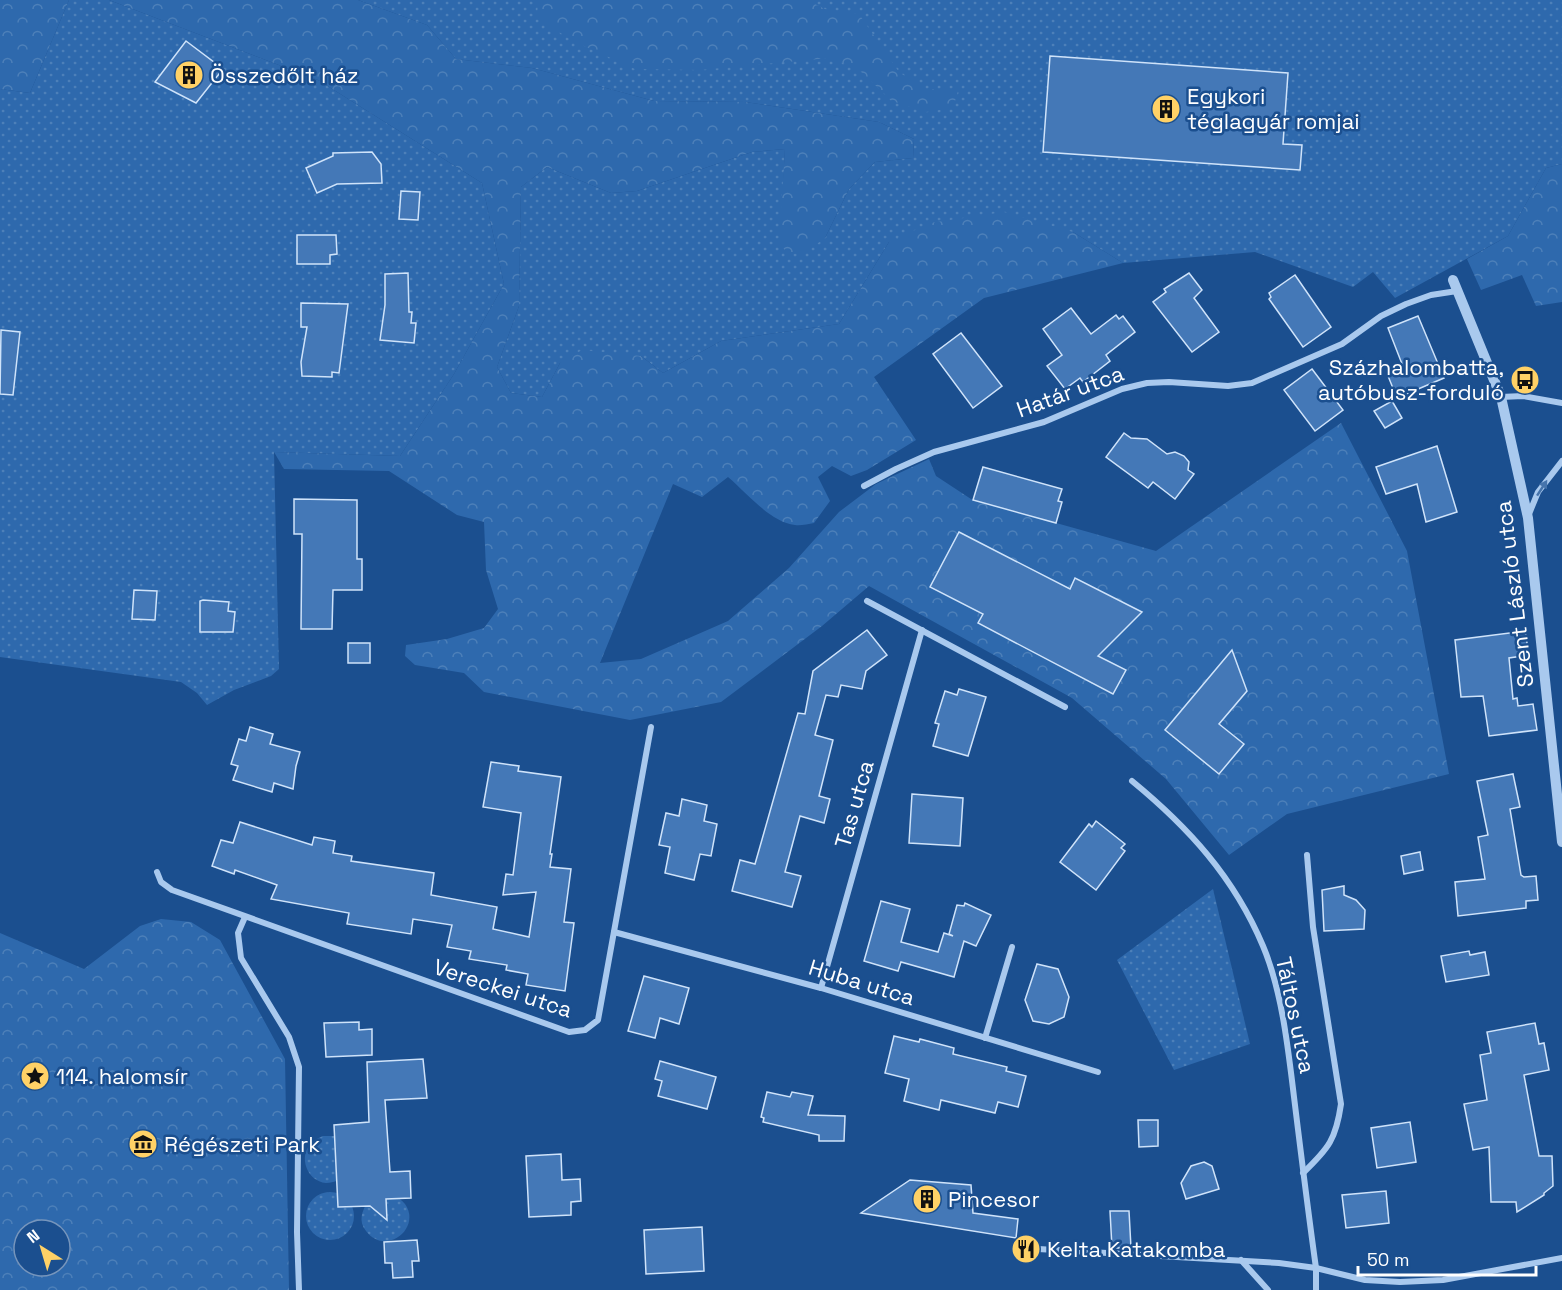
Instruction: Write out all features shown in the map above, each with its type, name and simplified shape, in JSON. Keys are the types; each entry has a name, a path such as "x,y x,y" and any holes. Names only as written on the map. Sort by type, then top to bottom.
{"street":[{"name":"Szent László utca","path":"1455,286 1501,397 1528,518 1562,842"},
{"name":"Határ utca","path":"864,486 934,452 1044,422 1122,389 1158,383 1228,386 1252,383 1342,344 1381,316 1406,304 1455,286"},
{"path":"1501,397 1523,396 1562,403"},
{"path":"1528,518 1538,492 1562,461"},
{"path":"867,601 1065,707"},
{"name":"Tas utca","path":"821,988 922,630"},
{"name":"Vereckei utca","path":"157,872 161,882 172,890 245,917 569,1032 585,1030 598,1020 651,727"},
{"name":"Táltos utca","path":"1132,781 1167,809 1202,845 1233,889 1263,947 1281,1006 1316,1268 1316,1290"},
{"path":"1304,1173 1323,1154 1337,1130 1341,1104 1313,927 1307,855"},
{"path":"245,917 238,933 241,958 288,1037 299,1067 297,1233 299,1290"},
{"name":"Huba utca","path":"614,932 821,988 1098,1072"},
{"path":"985,1038 1012,947"},
{"path":"1038,1249 1279,1263 1316,1268 1365,1280 1411,1281 1443,1280 1562,1258"},
{"path":"1241,1260 1268,1290"}],"green space":[{"path":"0,0 69,0 30,93 0,89"},
{"path":"69,0 109,0 318,80 482,183 504,284 454,374 400,456 274,452 279,669 271,676 234,690 207,705 197,693 181,682 0,657 0,89 30,93"},
{"path":"109,0 358,0 427,25 456,59 532,68 654,101 745,102 879,122 914,139 913,158 875,162 849,189 825,238 803,254 786,253 779,240 785,149 752,152 637,191 611,193 547,167 521,187 519,306 497,367 511,393 542,397 560,363 582,350 641,356 663,373 721,341 839,324 889,242 930,223 1004,212 1073,232 1123,263 984,298 874,377 916,440 867,470 851,476 832,466 818,477 830,501 814,523 795,525 786,523 759,506 728,477 702,497 673,484 600,663 641,659 728,621 789,568 839,512 876,484 929,459 936,476 971,499 1156,551 1341,423 1407,551 1449,774 1287,814 1229,855 1166,779 1072,698 869,586 822,626 721,702 630,720 484,692 464,673 415,665 405,656 406,645 447,639 484,628 498,609 486,570 484,522 457,515 389,471 284,469 274,452 400,456 454,374 504,284 482,183 318,80"},
{"path":"358,0 1562,0 1562,164 1546,168 1508,236 1395,298 1373,272 1353,287 1255,252 1123,263 1073,232 889,242 839,324 721,341 663,373 641,356 560,363 542,397 511,393 497,367 519,306 521,187 547,167 611,193 637,191 752,152 785,149 783,193 825,238 849,189 875,162 913,158 914,139 879,122 745,102 654,101 532,68 456,59 427,25"},
{"path":"538,0 807,0 825,9 859,14 899,72 924,89 958,91 953,108 926,112 892,101 858,69 830,58 700,70 635,69 573,41 537,18"},
{"path":"1562,164 1562,302 1536,306 1522,275 1481,290 1467,259 1508,236 1546,168"},
{"path":"1213,889 1250,1044 1174,1070 1117,960"},
{"name":"Régészeti Park","path":"161,919 191,922 220,940 285,1059 289,1290 0,1290 0,933 84,969 140,926"},
{"path":"323,1136 337,1136 340,1180 328,1183 314,1178 306,1168 305,1161 307,1149 313,1141"},
{"path":"330,1192 347,1199 354,1216 347,1233 330,1240 313,1233 306,1216 313,1199"},
{"path":"393,1195 405,1204 409,1213 409,1222 399,1236 383,1241 374,1238 366,1231 362,1224 362,1216 368,1201"}],"building":[{"name":"Összedőlt ház","path":"186,41 223,69 196,103 155,82"},
{"name":"Egykori téglagyár romjai","path":"1050,56 1288,73 1283,144 1302,145 1300,170 1043,152"},
{"path":"372,152 381,164 382,183 337,184 317,193 306,168 333,156 333,153"},
{"path":"401,191 420,192 418,220 399,219"},
{"path":"297,235 336,235 337,254 330,255 330,264 297,264"},
{"path":"408,273 409,312 412,312 411,323 416,323 414,343 380,340 385,305 385,274"},
{"path":"1189,273 1202,290 1194,298 1219,332 1192,352 1153,302 1166,292 1164,289"},
{"path":"1295,275 1331,327 1303,347 1269,299 1271,297 1269,293"},
{"path":"301,303 348,304 339,373 332,372 332,377 302,376 301,362 307,327 301,327"},
{"path":"1071,308 1091,334 1116,315 1119,319 1123,316 1135,332 1106,355 1110,361 1083,382 1080,378 1065,389 1047,366 1062,355 1043,329"},
{"path":"1418,316 1444,378 1397,398 1388,376 1404,369 1388,328"},
{"path":"1,330 20,332 13,395 0,394"},
{"path":"961,333 1002,386 973,408 933,354"},
{"path":"1312,369 1343,410 1315,431 1284,390"},
{"path":"1392,401 1402,418 1385,428 1374,411"},
{"path":"1124,433 1131,438 1147,439 1167,454 1175,452 1184,456 1189,462 1188,470 1194,474 1175,499 1153,482 1148,488 1106,457"},
{"path":"1437,446 1457,512 1426,522 1417,484 1386,494 1376,467"},
{"path":"983,467 1062,489 1058,501 1062,502 1056,523 973,500"},
{"path":"294,499 357,500 357,559 362,559 362,590 333,590 332,629 301,629 302,534 294,534"},
{"path":"959,532 1070,589 1075,578 1142,612 1098,656 1126,670 1113,694 978,623 983,614 930,587"},
{"path":"134,590 157,591 155,620 132,619"},
{"path":"200,601 229,602 228,611 235,612 233,632 200,632"},
{"path":"867,630 887,655 866,671 862,689 841,685 838,697 826,695 815,735 833,740 819,796 830,799 824,823 800,816 785,872 801,876 792,907 732,891 740,860 755,864 798,713 805,714 813,671"},
{"path":"1525,631 1529,655 1509,658 1513,699 1517,698 1518,706 1533,704 1537,730 1489,736 1483,696 1461,697 1455,640"},
{"path":"348,643 370,643 370,663 348,663"},
{"path":"1232,650 1247,691 1219,724 1244,744 1219,774 1165,730"},
{"path":"959,689 986,697 968,756 933,746 939,724 935,723 945,691 957,695"},
{"path":"250,727 273,734 270,744 300,752 293,789 274,783 272,792 233,780 238,766 231,764 239,739 246,741"},
{"path":"491,762 519,766 518,771 561,777 550,867 571,869 564,922 574,923 565,991 526,985 528,974 506,970 507,965 469,959 471,951 447,947 452,925 413,919 411,934 347,924 349,913 271,899 277,885 235,870 234,874 212,866 221,840 233,843 240,822 312,845 314,837 335,841 333,853 352,856 351,861 434,873 431,895 497,907 493,929 529,937 536,892 503,895 506,874 513,875 521,813 483,807"},
{"path":"1513,774 1520,807 1510,809 1521,875 1536,876 1538,900 1526,901 1526,908 1458,916 1455,882 1485,879 1478,837 1488,835 1477,781"},
{"path":"912,794 963,798 960,846 909,843"},
{"path":"682,799 707,805 704,821 717,824 711,856 700,854 694,880 665,873 670,847 659,845 666,813 679,816"},
{"path":"1096,821 1125,844 1121,848 1125,851 1096,890 1060,862 1089,824 1092,827"},
{"path":"1420,852 1423,870 1404,874 1401,856"},
{"path":"1344,886 1344,895 1356,900 1365,910 1364,929 1324,931 1322,890"},
{"path":"881,901 910,909 901,942 938,952 944,933 953,936 949,934 957,905 964,906 965,903 991,915 976,946 964,941 954,977 901,962 898,971 864,961"},
{"path":"1469,951 1470,955 1485,952 1489,975 1446,982 1441,956"},
{"path":"1037,964 1058,969 1069,997 1064,1017 1049,1024 1033,1021 1025,1000"},
{"path":"644,976 689,988 679,1024 660,1018 655,1038 628,1031"},
{"path":"359,1022 359,1030 372,1029 372,1055 326,1057 324,1023"},
{"path":"1535,1023 1539,1044 1544,1043 1549,1070 1524,1075 1539,1156 1552,1156 1553,1186 1544,1195 1517,1212 1516,1202 1491,1202 1489,1147 1473,1150 1464,1104 1487,1100 1480,1055 1491,1053 1487,1032"},
{"path":"894,1036 919,1042 920,1039 954,1048 953,1054 1007,1067 1006,1071 1026,1076 1018,1107 998,1102 995,1113 941,1100 939,1110 904,1101 909,1079 885,1073"},
{"path":"423,1059 427,1098 385,1100 390,1172 410,1171 411,1198 386,1199 387,1220 370,1206 338,1207 334,1125 369,1122 367,1062"},
{"path":"660,1061 716,1077 707,1109 658,1096 662,1081 655,1079"},
{"path":"767,1092 790,1097 792,1092 813,1096 808,1115 845,1116 844,1141 819,1141 819,1135 763,1122 764,1118 761,1117"},
{"path":"1138,1120 1158,1120 1158,1146 1139,1147"},
{"path":"1410,1122 1416,1162 1377,1168 1371,1128"},
{"path":"561,1154 562,1180 580,1179 581,1201 571,1202 571,1215 529,1217 526,1156"},
{"path":"1204,1162 1212,1166 1219,1189 1186,1199 1181,1183 1191,1166"},
{"name":"Pincesor","path":"910,1180 971,1185 973,1213 1018,1219 1016,1238 861,1213"},
{"path":"1386,1191 1389,1223 1346,1228 1342,1195"},
{"path":"1110,1211 1129,1211 1131,1248 1112,1248"},
{"path":"702,1227 704,1271 646,1274 644,1230"},
{"path":"417,1240 419,1261 412,1261 413,1277 393,1278 392,1263 385,1263 384,1242"}],"place":[{"name":"Összedőlt ház","path":"189,75"},
{"name":"Egykori téglagyár romjai","path":"1166,109"},
{"name":"Százhalombatta, autóbusz-forduló","path":"1525,380"},
{"name":"114. halomsír","path":"35,1076"},
{"name":"Régészeti Park","path":"143,1144"},
{"name":"Pincesor","path":"927,1199"},
{"name":"Kelta Katakomba","path":"1026,1249"}]}
